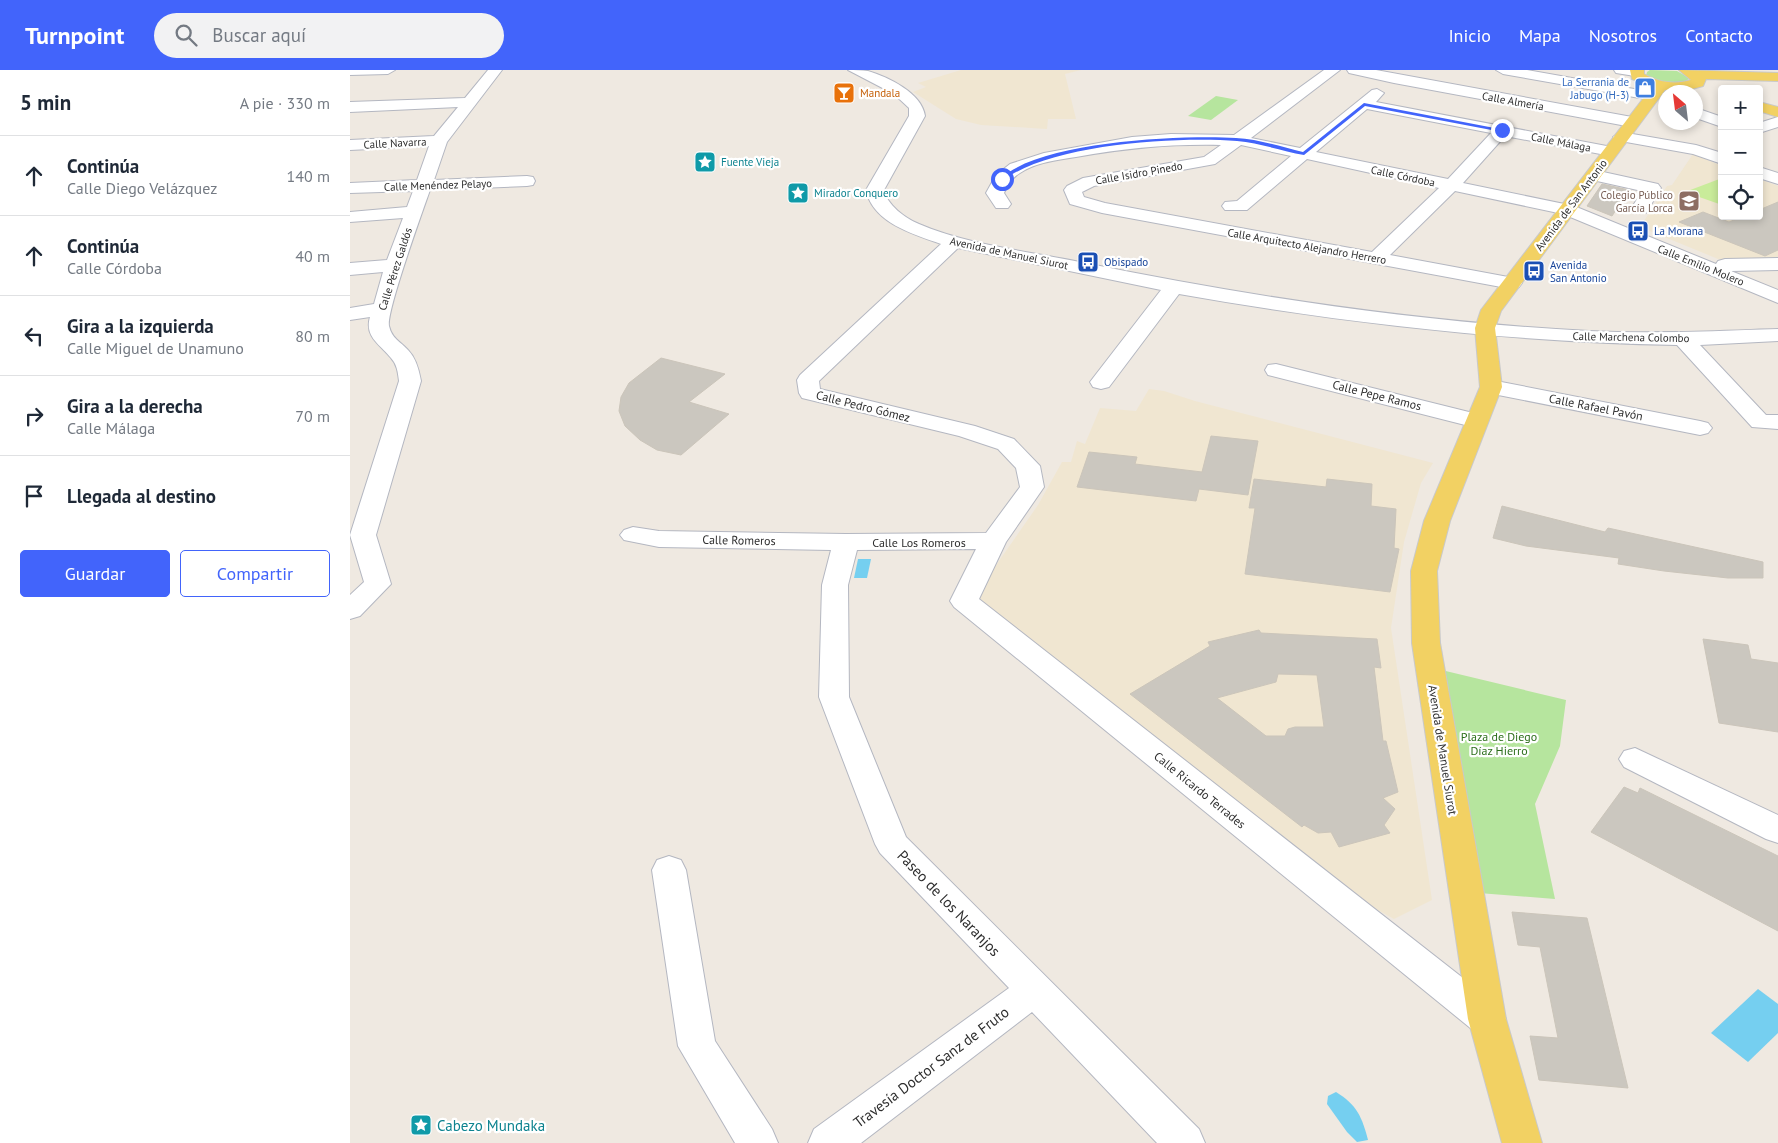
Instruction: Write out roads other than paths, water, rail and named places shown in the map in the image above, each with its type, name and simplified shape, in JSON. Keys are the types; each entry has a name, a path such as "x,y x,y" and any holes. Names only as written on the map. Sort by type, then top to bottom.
{"main road":[{"path":"1631,71 1642,79 1654,93 1692,76 1778,77"},
{"path":"1692,76 1714,92"},
{"name":"Avenida de San Antonio","path":"1485,328 1491,310 1568,210 1654,93"},
{"path":"1763,107 1778,112"},
{"name":"Avenida de Manuel Siurot","path":"1485,328 1490,375 1478,421 1440,513 1424,571 1426,644 1487,1019 1522,1143"}],"street":[{"path":"350,71 388,70"},
{"name":"Calle Pérez Galdós","path":"350,610 378,584 359,523 410,381 408,368 400,354 384,341 378,324 382,309 395,265 439,141 495,70"},
{"name":"Avenida de Manuel Siurot","path":"855,70 900,91 925,117 875,190 877,200 898,220 912,228 954,242 1174,287 1289,307 1416,323 1485,328"},
{"path":"1238,140 1333,70"},
{"name":"Calle Almería","path":"1354,70 1398,76 1632,122"},
{"path":"1503,70 1654,93 1658,96"},
{"path":"1231,206 1241,206 1398,76"},
{"path":"350,107 470,102"},
{"name":"Calle Málaga","path":"1364,104 1611,151"},
{"path":"1703,115 1718,121"},
{"path":"1763,127 1778,122"},
{"path":"1376,258 1451,186 1502,130"},
{"path":"1621,137 1696,150 1718,158"},
{"name":"Calle Córdoba","path":"1002,204 995,193 1002,179 1016,168 1044,158 1132,142 1171,139 1238,140 1568,210"},
{"name":"Calle Isidro Pinedo","path":"1102,208 1076,200 1073,190 1089,182 1208,160 1238,140"},
{"name":"Calle Navarra","path":"350,145 439,141"},
{"path":"1696,150 1718,142"},
{"path":"1763,173 1778,179"},
{"path":"1594,174 1652,188 1640,209"},
{"name":"Calle Menéndez Pelayo","path":"350,188 527,181"},
{"name":"Calle Arquitecto Alejandro Herrero","path":"1102,208 1512,283"},
{"name":"Calle Emilio Molero","path":"1568,210 1778,297"},
{"path":"350,217 414,212"},
{"name":"Calle Pedro Gómez","path":"954,242 808,380 810,393 967,431 1006,444 1028,466 1032,487 993,541"},
{"path":"1725,266 1778,264"},
{"path":"350,269 395,265"},
{"path":"1101,382 1174,287"},
{"path":"350,314 382,309"},
{"name":"Avenida de Manuel Siurot","path":"1416,323 1456,337 1473,347 1490,375"},
{"name":"Calle Marchena Colombo","path":"1485,328 1589,337 1683,339 1778,335"},
{"path":"1683,339 1769,422"},
{"name":"Calle Pepe Ramos","path":"1276,370 1478,421"},
{"name":"Calle Rafael Pavón","path":"1490,375 1700,428"},
{"name":"Calle Romeros","path":"633,535 660,539 846,542"},
{"name":"Calle Los Romeros","path":"846,542 993,541"},
{"name":"Calle Ricardo Terrades","path":"993,541 964,601 1487,1019"},
{"name":"Paseo de los Naranjos","path":"846,542 835,585 834,697 892,844 1185,1143"},
{"path":"1635,759 1778,830"},
{"path":"669,870 697,1046 758,1143"},
{"name":"Travesía Doctor Sanz de Fruto","path":"828,1143 1034,990"}],"water":[{"path":"858,559 871,559 867,578 854,578"},
{"path":"1758,989 1778,1004 1778,1033 1748,1062 1711,1033"},
{"path":"1336,1092 1358,1112 1368,1140 1357,1142 1347,1132 1327,1104 1328,1096"}],"place":[{"name":"La Serrania de Jabugo (H-3)","path":"1645,88"},
{"name":"Mandala","path":"844,93"},
{"name":"Fuente Vieja","path":"705,162"},
{"name":"Mirador Conquero","path":"798,193"},
{"name":"Colegio Público García Lorca","path":"1689,201"},
{"name":"La Morana","path":"1638,231"},
{"name":"Obispado","path":"1088,262"},
{"name":"Avenida San Antonio","path":"1534,271"},
{"name":"Cabezo Mundaka","path":"421,1125"}],"park label":[{"name":"Plaza de Diego Díaz Hierro","path":"1499,743"}]}
